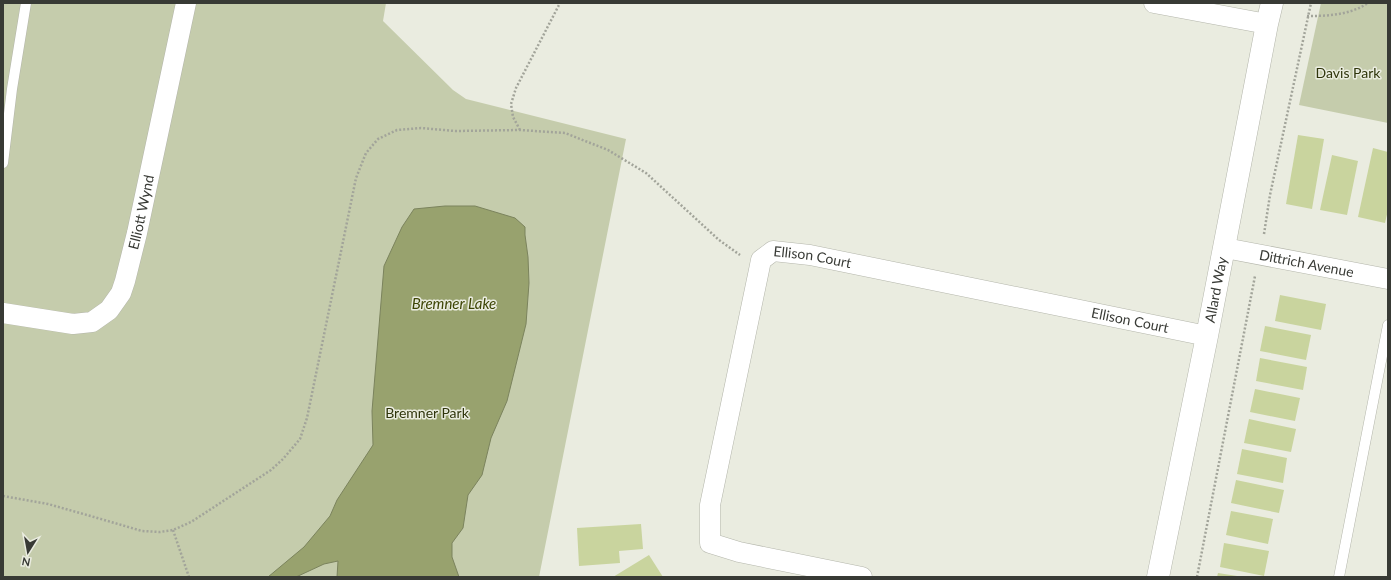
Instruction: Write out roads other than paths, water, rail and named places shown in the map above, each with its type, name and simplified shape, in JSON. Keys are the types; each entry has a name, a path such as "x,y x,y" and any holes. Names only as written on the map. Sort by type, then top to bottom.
{"street":[{"name":"Elliott Wynd","path":"3,313 73,324 92,322 108,310 121,293 126,281 137,233 186,3"},
{"path":"1154,3 1267,24"},
{"name":"Allard Way","path":"1158,577 1208,336 1272,3"},
{"name":"Dittrich Avenue","path":"1225,248 1388,279"},
{"name":"Ellison Court","path":"862,577 738,552 710,543 710,505 761,260 773,251 810,255 1208,336"}],"lane":[{"path":"3,163 12,89 26,3"},
{"path":"1339,577 1388,325"}],"water":[{"name":"Bremner Lake","path":"445,206 475,206 515,218 525,227 529,283 526,324 507,401 491,438 482,475 468,495 463,528 452,543 452,557 459,577 337,577 338,561 324,564 296,577 268,577 304,547 330,516 337,500 373,445 372,411 384,266 402,227 414,209"}],"park label":[{"name":"Davis Park","path":"1348,73"},
{"name":"Bremner Park","path":"427,413"}]}
